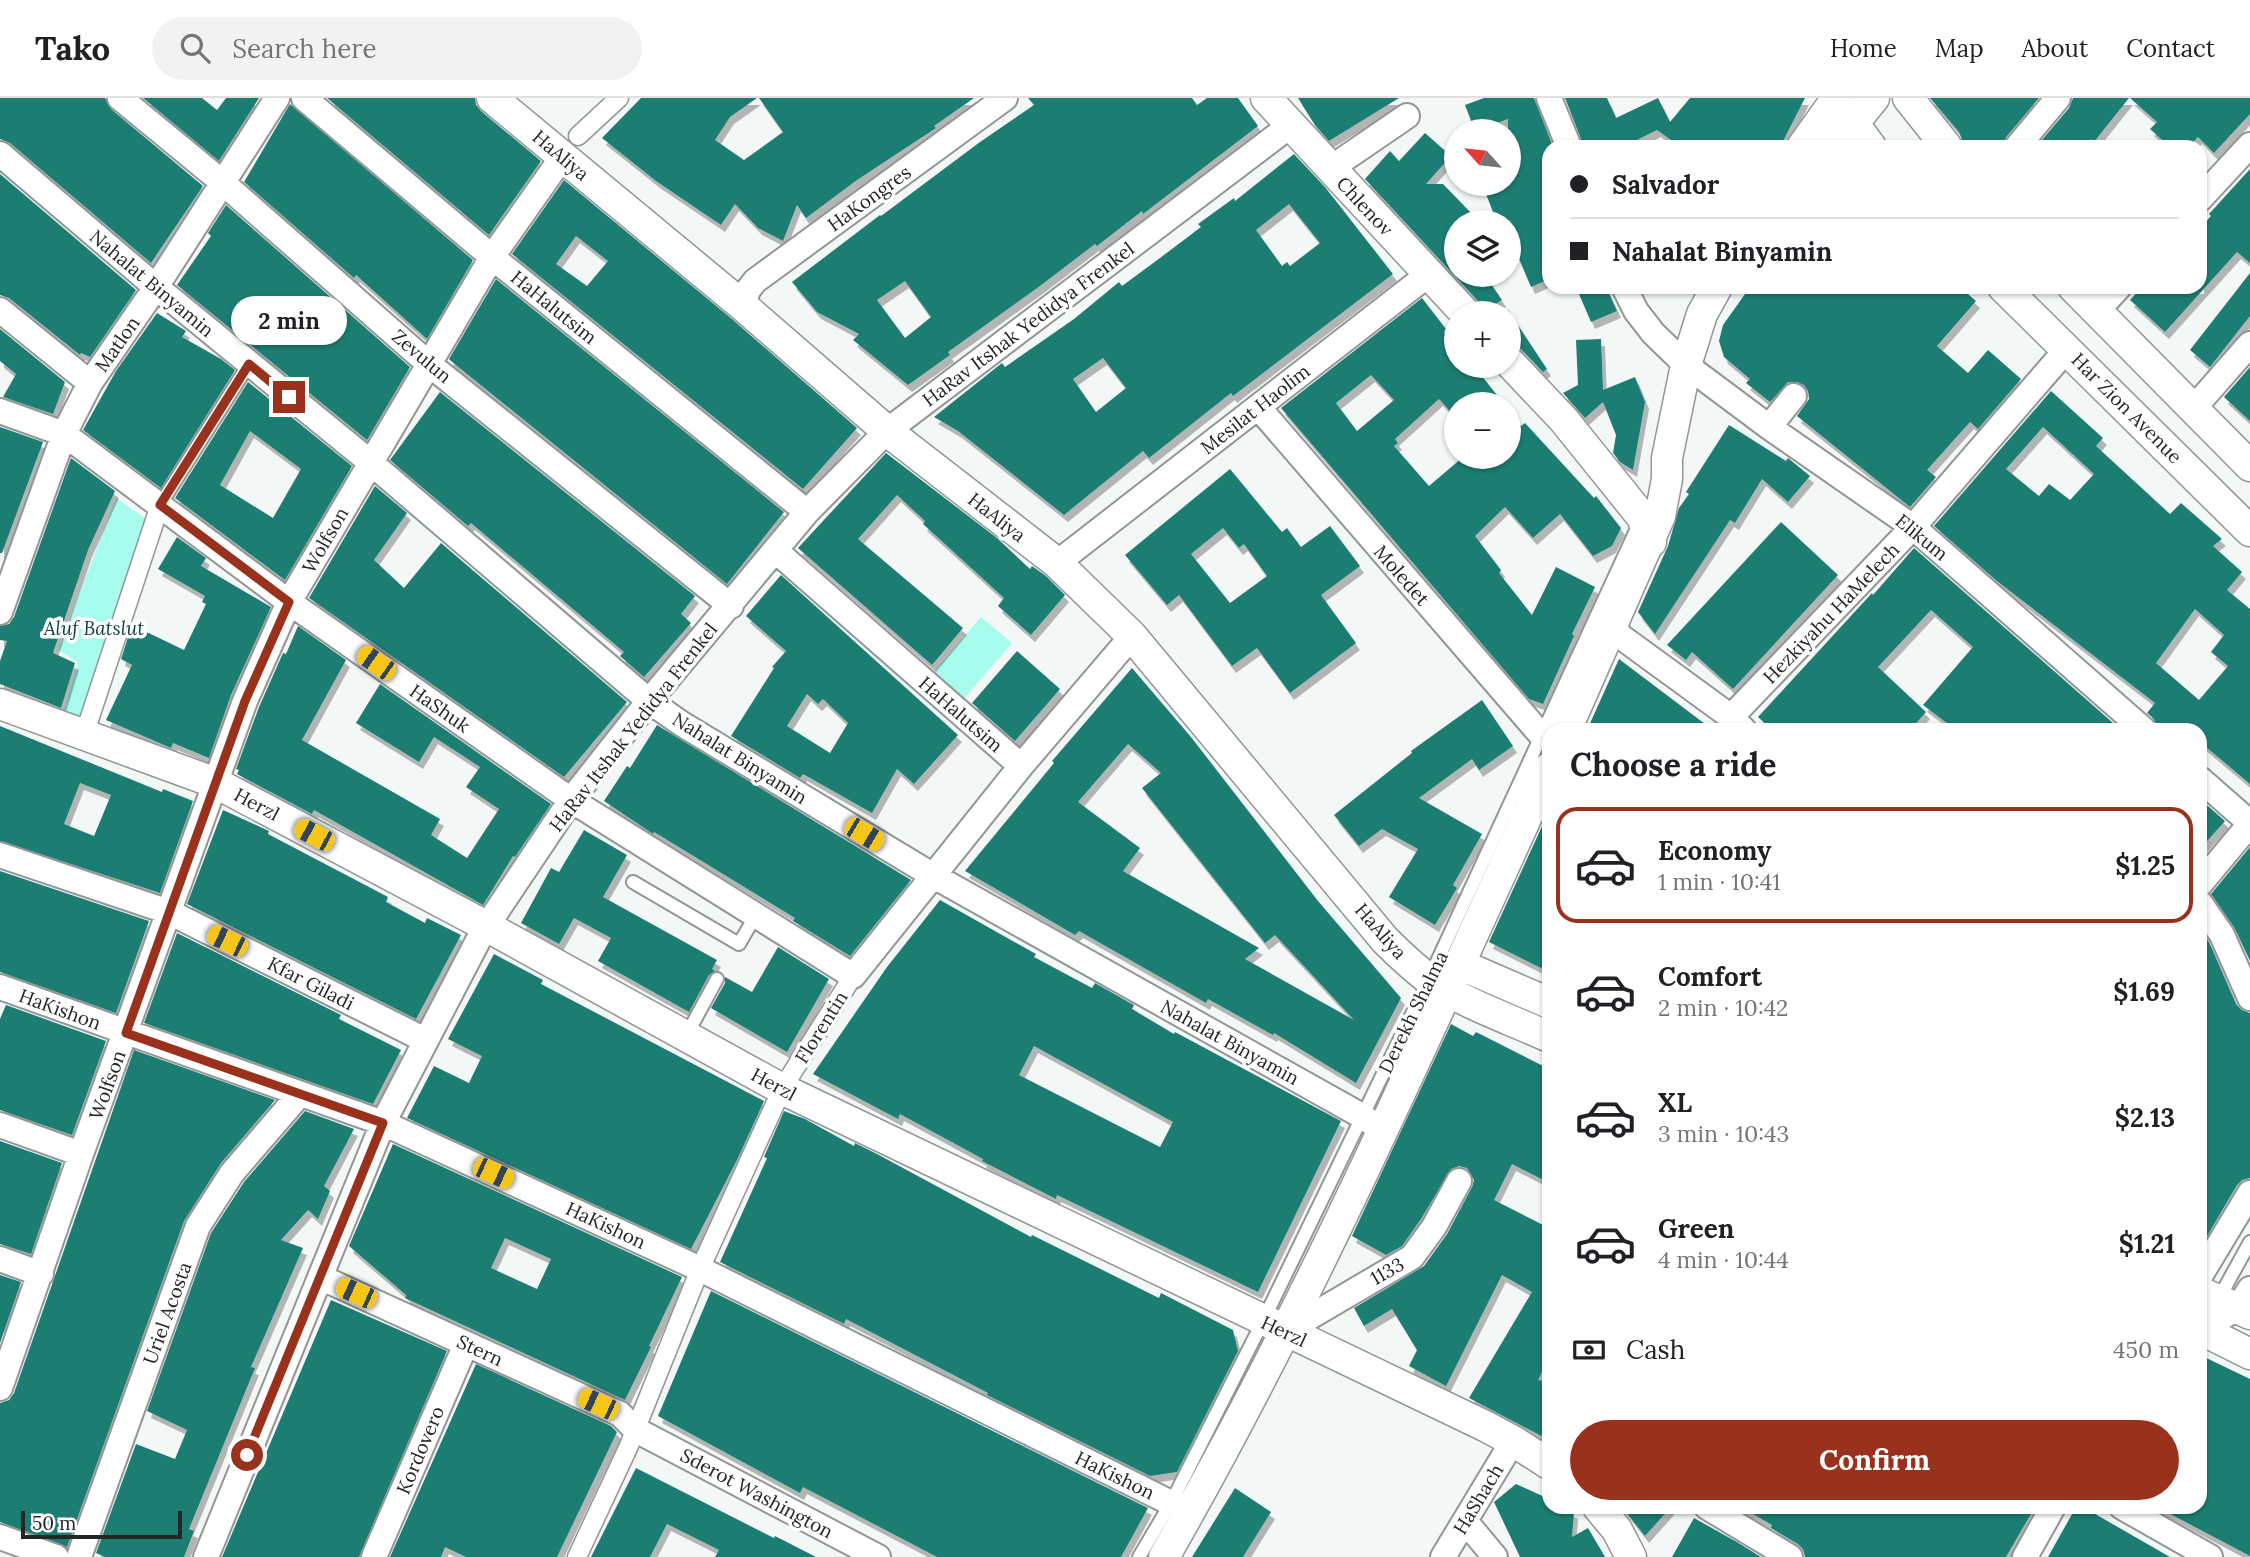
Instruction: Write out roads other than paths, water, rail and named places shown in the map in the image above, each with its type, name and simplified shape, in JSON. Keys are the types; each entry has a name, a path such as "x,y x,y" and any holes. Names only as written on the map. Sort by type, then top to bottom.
{"street":[{"name":"Zevulun","path":"120,98 222,182 430,365 731,606"},
{"name":"Matlon","path":"0,611 11,547 90,383 156,287 277,98"},
{"name":"HaHalutsim","path":"304,98 492,257 807,512"},
{"name":"HaAliya","path":"492,98 570,146 743,306 887,431 1057,563 1132,636 1385,940 1445,978"},
{"name":"Wolfson","path":"0,1388 81,1154 245,701 289,602 492,257 570,146 619,98"},
{"name":"HaKongres","path":"743,306 748,290 755,281 1004,98"},
{"name":"Chlenov","path":"1266,98 1454,301"},
{"path":"1549,98 1566,140"},
{"path":"1807,140 1837,98 1862,136"},
{"path":"1862,136 1874,98"},
{"path":"1908,98 1941,140"},
{"path":"2023,140 2058,98"},
{"path":"1331,168 1408,116"},
{"name":"HaRav Itshak Yedidya Frenkel","path":"205,1557 383,1123 486,926 571,800 649,701 807,512 887,431 1291,125"},
{"path":"2207,192 2250,145"},
{"name":"Nahalat Binyamin","path":"0,154 156,287 370,462 649,701 682,724 932,875 1372,1126"},
{"name":"Mesilat Haolim","path":"1057,563 1429,274"},
{"name":"Elikum","path":"1628,294 1636,311 1653,333 1685,365 1913,527 2136,723"},
{"name":"Derekh Shalma","path":"1559,723 1614,626 1647,529 1667,458 1685,365 1702,314 1713,294"},
{"name":"Har Zion Avenue","path":"2010,294 2250,531"},
{"path":"2080,294 2250,466"},
{"path":"2097,311 2113,294"},
{"path":"0,310 90,383"},
{"path":"2193,410 2250,344"},
{"name":"Hezkiyahu HaMelech","path":"1737,723 1913,527 2067,349"},
{"path":"1521,375 1563,419 1647,529"},
{"path":"1769,427 1794,396"},
{"name":"Moledet","path":"1258,407 1542,724"},
{"name":"HaShuk","path":"0,411 64,433 289,602 571,800 853,976"},
{"path":"84,735 160,505"},
{"name":"HaHalutsim","path":"776,551 1021,766"},
{"path":"1614,626 1620,636 1737,723"},
{"name":"Florentin","path":"577,1557 636,1430 700,1269 782,1089 853,976 1021,766 1132,636"},
{"name":"Herzl","path":"0,704 216,783 486,926 782,1089 1513,1441 1542,1460"},
{"name":"Derekh Shalma","path":"1164,1557 1182,1505 1275,1326 1542,782"},
{"path":"2207,785 2250,823 2207,875"},
{"name":"Kfar Giladi","path":"0,855 169,912 425,1040"},
{"path":"2207,913 2222,935 2249,993"},
{"path":"1445,978 1542,1001"},
{"path":"1445,978 1542,1033"},
{"name":"HaKishon","path":"0,987 383,1123 700,1269 1182,1505"},
{"name":"Uriel Acosta","path":"79,1557 198,1226 232,1173 300,1094"},
{"path":"0,1125 81,1154"},
{"name":"1133","path":"1275,1326 1412,1256 1434,1227 1459,1181"},
{"path":"2207,1320 2226,1297 2250,1193"},
{"path":"0,1259 41,1274"},
{"name":"Stern","path":"320,1277 620,1414 636,1430"},
{"path":"2207,1332 2250,1354"},
{"name":"Kordovero","path":"374,1557 466,1344"},
{"name":"Sderot Washington","path":"636,1430 878,1557"},
{"name":"HaShach","path":"1443,1557 1513,1441"},
{"path":"1604,1514 1617,1530 1631,1557"},
{"path":"1719,1514 1790,1557"},
{"path":"2025,1557 2049,1514"},
{"path":"2134,1514 2210,1557"},
{"path":"1465,1521 1495,1557"},
{"path":"0,1537 56,1557"}],"lane":[{"path":"160,505 249,364"},
{"name":"Derekh Shalma","path":"1558,723 1647,529"},
{"name":"Derekh Shalma","path":"1445,978 1542,758"},
{"path":"633,882 739,944 756,915"},
{"path":"686,1036 717,979"},
{"path":"2226,1297 2250,1242"},
{"name":"Derekh Shalma","path":"1139,1557 1182,1505"}],"park label":[{"name":"Aluf Batslut","path":"94,628"}]}
